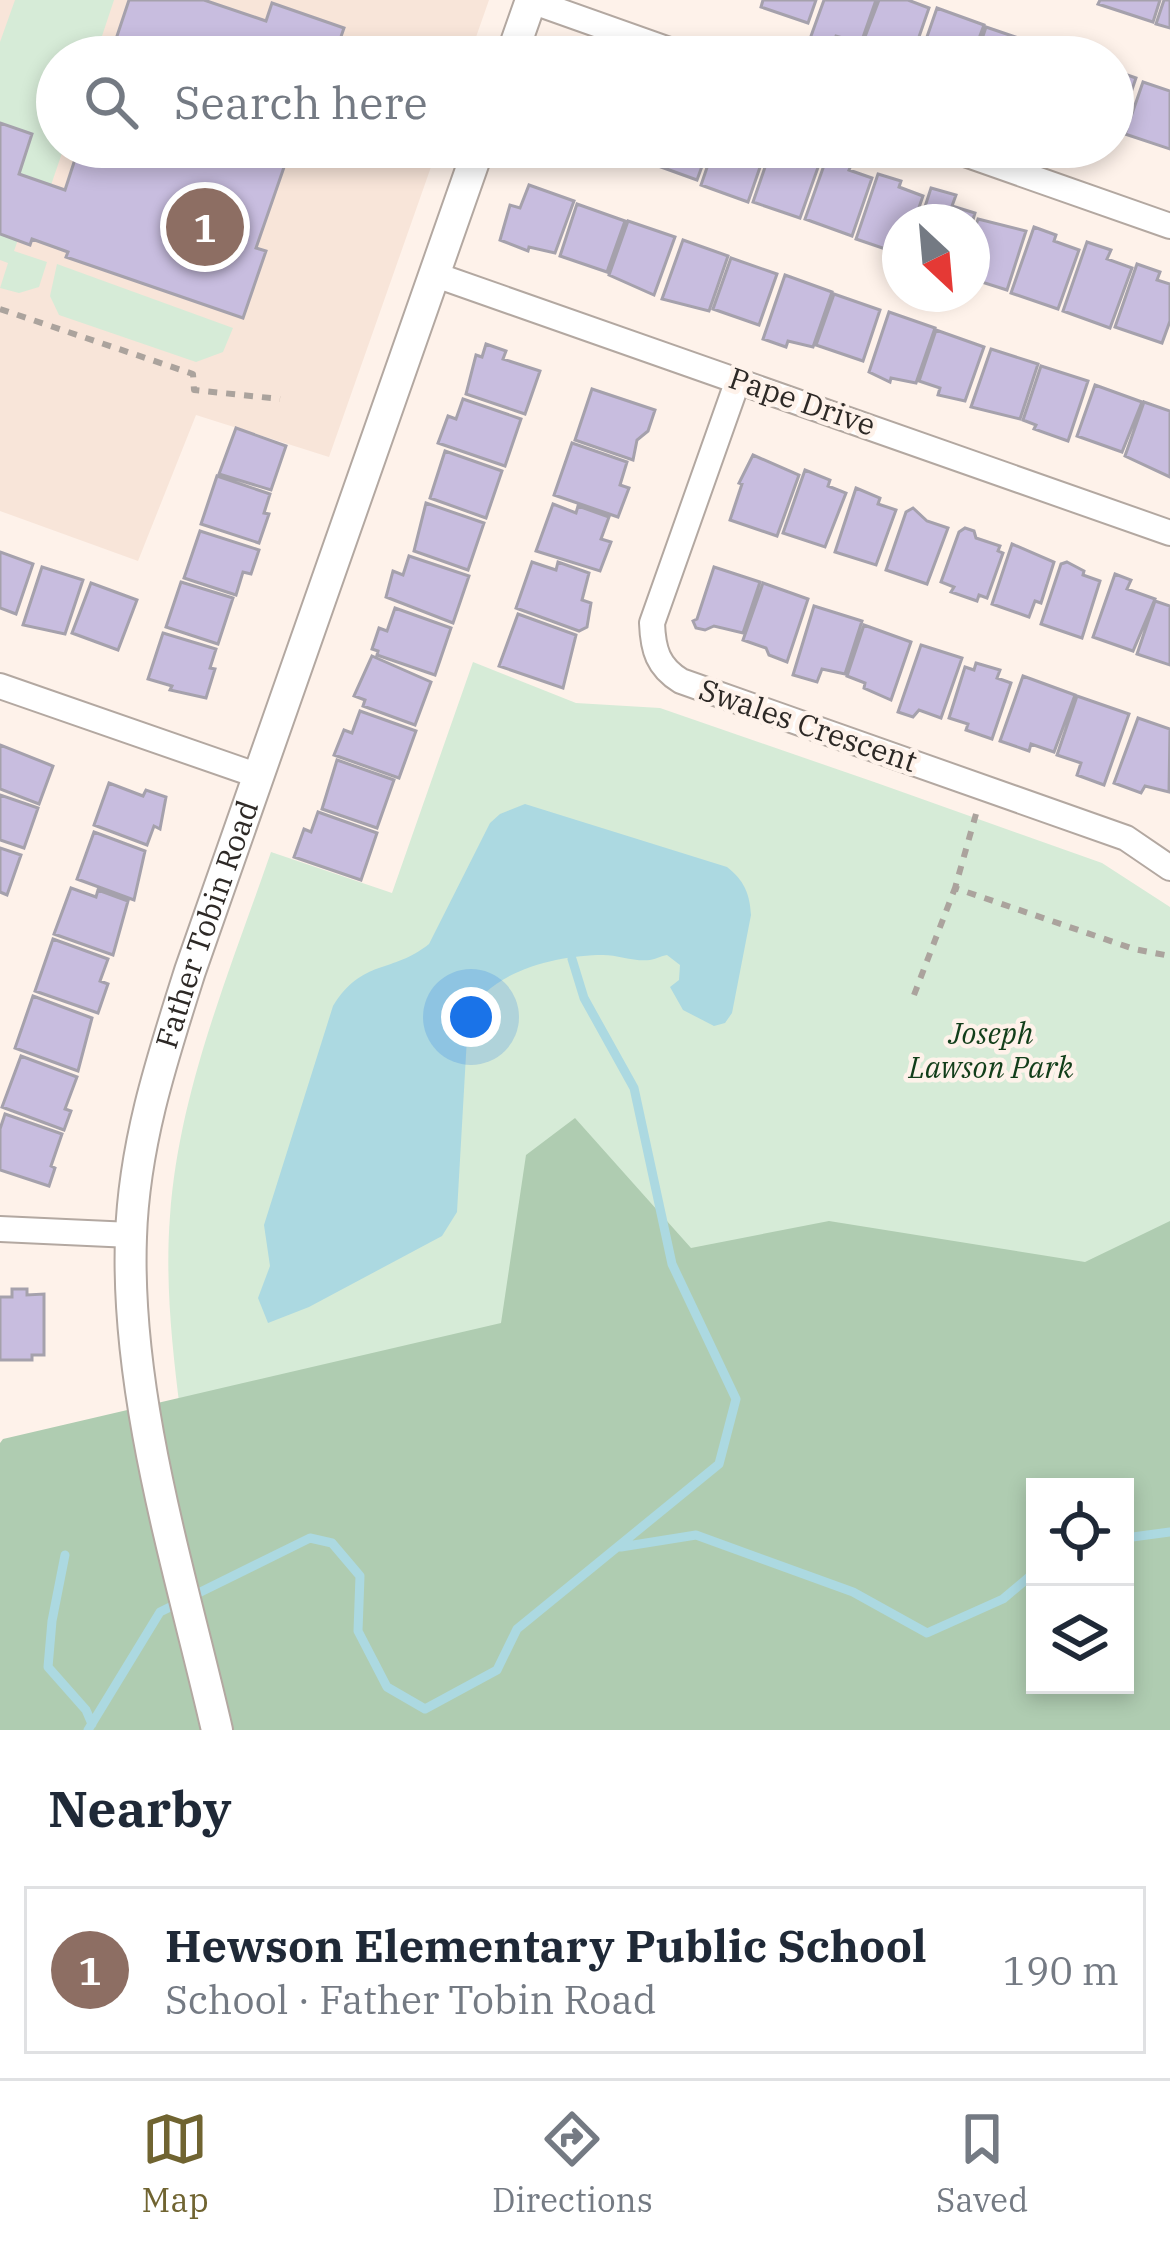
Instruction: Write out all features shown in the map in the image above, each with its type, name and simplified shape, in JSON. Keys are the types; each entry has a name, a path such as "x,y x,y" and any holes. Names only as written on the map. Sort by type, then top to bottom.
{"street":[{"path":"518,36 531,1 630,36"},
{"name":"Father Tobin Road","path":"217,1730 146,1420 134,1329 131,1235 151,1095 471,168"},
{"path":"1005,168 1170,226"},
{"name":"Pape Drive","path":"433,274 1170,532"},
{"name":"Swales Crescent","path":"738,380 652,623 652,645 668,673 1126,838 1170,868"},
{"path":"0,686 260,776"},
{"path":"0,1229 131,1235"}],"path":[{"path":"0,309 193,374 194,390 280,399"},
{"path":"914,995 956,888 976,814"},
{"path":"956,888 1134,950 1170,956"}],"shaded area":[{"path":"0,0 489,0 476,36 36,36 36,168 431,168 329,457 196,415 138,561 0,511"}],"green space":[{"path":"15,0 114,0 102,36 36,36 36,168 57,168 48,194 35,191 14,251 47,262 39,287 19,293 0,288 8,263 0,260 0,42"},
{"path":"57,264 233,328 223,352 196,362 59,315 50,296"},
{"name":"Joseph Lawson Park","path":"473,662 576,703 660,708 877,783 1102,863 1170,907 1170,1730 253,1730 180,1410 168,1265 175,1169 195,1077 271,852 392,893"},
{"path":"575,1118 691,1248 829,1221 1085,1262 1170,1221 1170,1730 0,1730 3,1439 501,1323 526,1155"}],"water":[{"path":"525,804 733,872 745,888 751,915 732,1013 725,1023 714,1026 683,1010 670,987 679,980 680,965 667,955 652,960 603,955 565,958 505,978 476,1003 468,1020 457,1212 442,1236 309,1307 268,1323 258,1298 270,1266 264,1225 333,1006 355,980 429,944 490,823"}],"building":[{"path":"129,0 204,0 266,21 272,3 344,28 341,36 117,36"},
{"path":"763,0 816,0 808,23 761,7"},
{"path":"824,0 876,0 863,36 811,36"},
{"path":"879,0 908,0 929,8 919,36 865,36"},
{"path":"1100,0 1160,0 1153,22 1098,4"},
{"path":"1164,0 1170,0 1170,28 1156,24"},
{"path":"937,8 984,25 980,36 927,36"},
{"path":"986,27 1012,36 983,36"},
{"path":"1143,82 1170,91 1170,149 1134,137 1134,108"},
{"path":"0,123 32,134 19,174 65,190 72,168 284,168 256,248 266,251 243,318 66,257 68,252 32,239 30,245 0,234"},
{"path":"664,168 701,168 697,180"},
{"path":"707,168 760,168 748,202 701,185"},
{"path":"765,168 818,168 800,218 753,202"},
{"path":"823,168 850,168 872,178 852,236 805,219"},
{"path":"878,174 901,181 899,187 923,196 920,204 882,204 882,248 856,239"},
{"path":"529,185 574,201 555,253 529,247 528,251 500,240 510,205 520,208"},
{"path":"931,188 956,195 953,204 926,204"},
{"path":"577,204 625,221 607,272 560,256"},
{"path":"628,221 675,237 654,295 609,275"},
{"path":"990,222 1026,231 1007,290 990,285"},
{"path":"1034,227 1079,250 1058,309 1011,293"},
{"path":"683,240 728,256 709,311 662,299"},
{"path":"1087,242 1111,250 1107,259 1132,268 1110,328 1063,311"},
{"path":"731,258 777,274 759,325 713,309"},
{"path":"1137,264 1160,272 1157,280 1170,284 1170,321 1162,343 1115,327"},
{"path":"785,275 832,292 813,347 788,341 786,347 763,339"},
{"path":"834,294 880,310 863,361 816,345"},
{"path":"889,312 935,328 916,383 891,378 890,382 869,372"},
{"path":"936,330 984,347 965,401 938,395 940,388 919,381"},
{"path":"486,344 506,351 503,359 540,371 525,414 466,394 476,355 482,357"},
{"path":"991,349 1038,364 1020,419 971,407"},
{"path":"1041,366 1088,381 1068,441 1023,420"},
{"path":"1095,385 1142,402 1122,452 1077,436"},
{"path":"592,389 655,410 648,431 637,440 633,460 575,440"},
{"path":"463,399 521,419 505,466 438,443 448,416 456,419"},
{"path":"1144,402 1170,411 1170,477 1125,456"},
{"path":"236,428 286,446 271,490 219,474"},
{"path":"572,443 627,462 620,485 629,488 618,517 554,495"},
{"path":"445,451 502,471 486,518 430,498"},
{"path":"753,455 799,475 777,536 730,520 739,483"},
{"path":"805,470 846,493 825,547 783,533"},
{"path":"217,476 270,494 259,543 201,524"},
{"path":"856,488 896,510 876,565 835,552"},
{"path":"426,503 484,523 468,570 414,551"},
{"path":"553,504 576,513 578,506 609,517 601,539 611,542 600,571 536,551"},
{"path":"913,508 927,521 948,528 927,584 886,570 906,512"},
{"path":"200,531 259,550 251,574 243,572 236,595 184,578"},
{"path":"974,531 976,538 1000,546 998,551 1003,553 987,598 979,595 977,601 951,592 954,587 941,582 959,532"},
{"path":"1012,544 1054,562 1041,603 1035,601 1029,617 992,604"},
{"path":"0,552 33,564 16,614 0,608"},
{"path":"409,556 469,576 453,623 386,597 393,571 403,575"},
{"path":"532,562 556,570 558,562 589,573 582,600 591,603 587,627 579,631 516,608"},
{"path":"1067,562 1100,581 1082,638 1041,624 1061,564"},
{"path":"42,567 83,580 65,634 23,625"},
{"path":"714,567 760,582 743,633 714,626 696,628 693,621"},
{"path":"1115,574 1131,580 1127,589 1155,599 1133,651 1093,637"},
{"path":"181,582 233,598 218,644 166,627"},
{"path":"91,583 137,600 118,650 72,633"},
{"path":"763,583 808,599 787,662 743,640"},
{"path":"1155,601 1170,606 1170,665 1137,654"},
{"path":"814,606 862,621 845,674 822,669 817,682 793,675"},
{"path":"395,608 451,628 435,675 377,655 372,649 379,628 387,631"},
{"path":"518,614 576,635 563,688 499,666"},
{"path":"864,625 911,642 891,700 847,676"},
{"path":"163,633 216,649 206,698 170,690 172,686 148,679"},
{"path":"921,645 962,658 941,718 919,710 913,717 898,712"},
{"path":"372,656 431,682 415,725 363,706 365,700 354,696"},
{"path":"976,663 1000,670 997,678 1011,683 992,739 949,718 965,667 974,670"},
{"path":"1023,676 1075,695 1054,752 1031,744 1029,751 1000,741"},
{"path":"1077,696 1129,714 1104,785 1077,775 1081,763 1057,755"},
{"path":"360,711 416,731 399,778 334,755 344,730 352,733"},
{"path":"1138,718 1170,729 1169,792 1145,786 1141,793 1114,783"},
{"path":"0,745 53,766 39,804 0,789"},
{"path":"337,760 394,780 377,828 322,809"},
{"path":"109,783 143,796 146,790 166,797 160,829 154,826 147,845 94,825"},
{"path":"0,795 38,808 24,848 0,840"},
{"path":"318,812 377,833 361,880 294,857 304,829 311,832"},
{"path":"94,832 145,851 134,900 77,879"},
{"path":"0,848 21,855 7,895 0,892"},
{"path":"71,888 96,897 98,890 128,901 113,955 54,934"},
{"path":"53,939 108,959 100,981 108,984 98,1013 35,991"},
{"path":"33,996 92,1018 78,1071 15,1048"},
{"path":"21,1056 77,1077 65,1109 71,1111 64,1130 2,1107"},
{"path":"5,1114 62,1134 49,1186 0,1170 0,1129"},
{"path":"12,1289 27,1289 27,1295 44,1294 44,1355 32,1355 32,1360 0,1360 0,1297 12,1297"}],"waterway":[{"path":"88,1730 160,1612 310,1538 332,1543 360,1576 358,1631 387,1687 425,1709 497,1670 517,1629 719,1464 736,1399 672,1264 634,1088 584,998 572,959"},
{"path":"1134,1537 1170,1532"},
{"path":"621,1547 696,1535 853,1592 927,1633 1003,1599 1026,1580"},
{"path":"65,1555 48,1667 86,1710 92,1724"}],"place":[{"name":"Hewson Elementary Public School","path":"205,227"}]}
